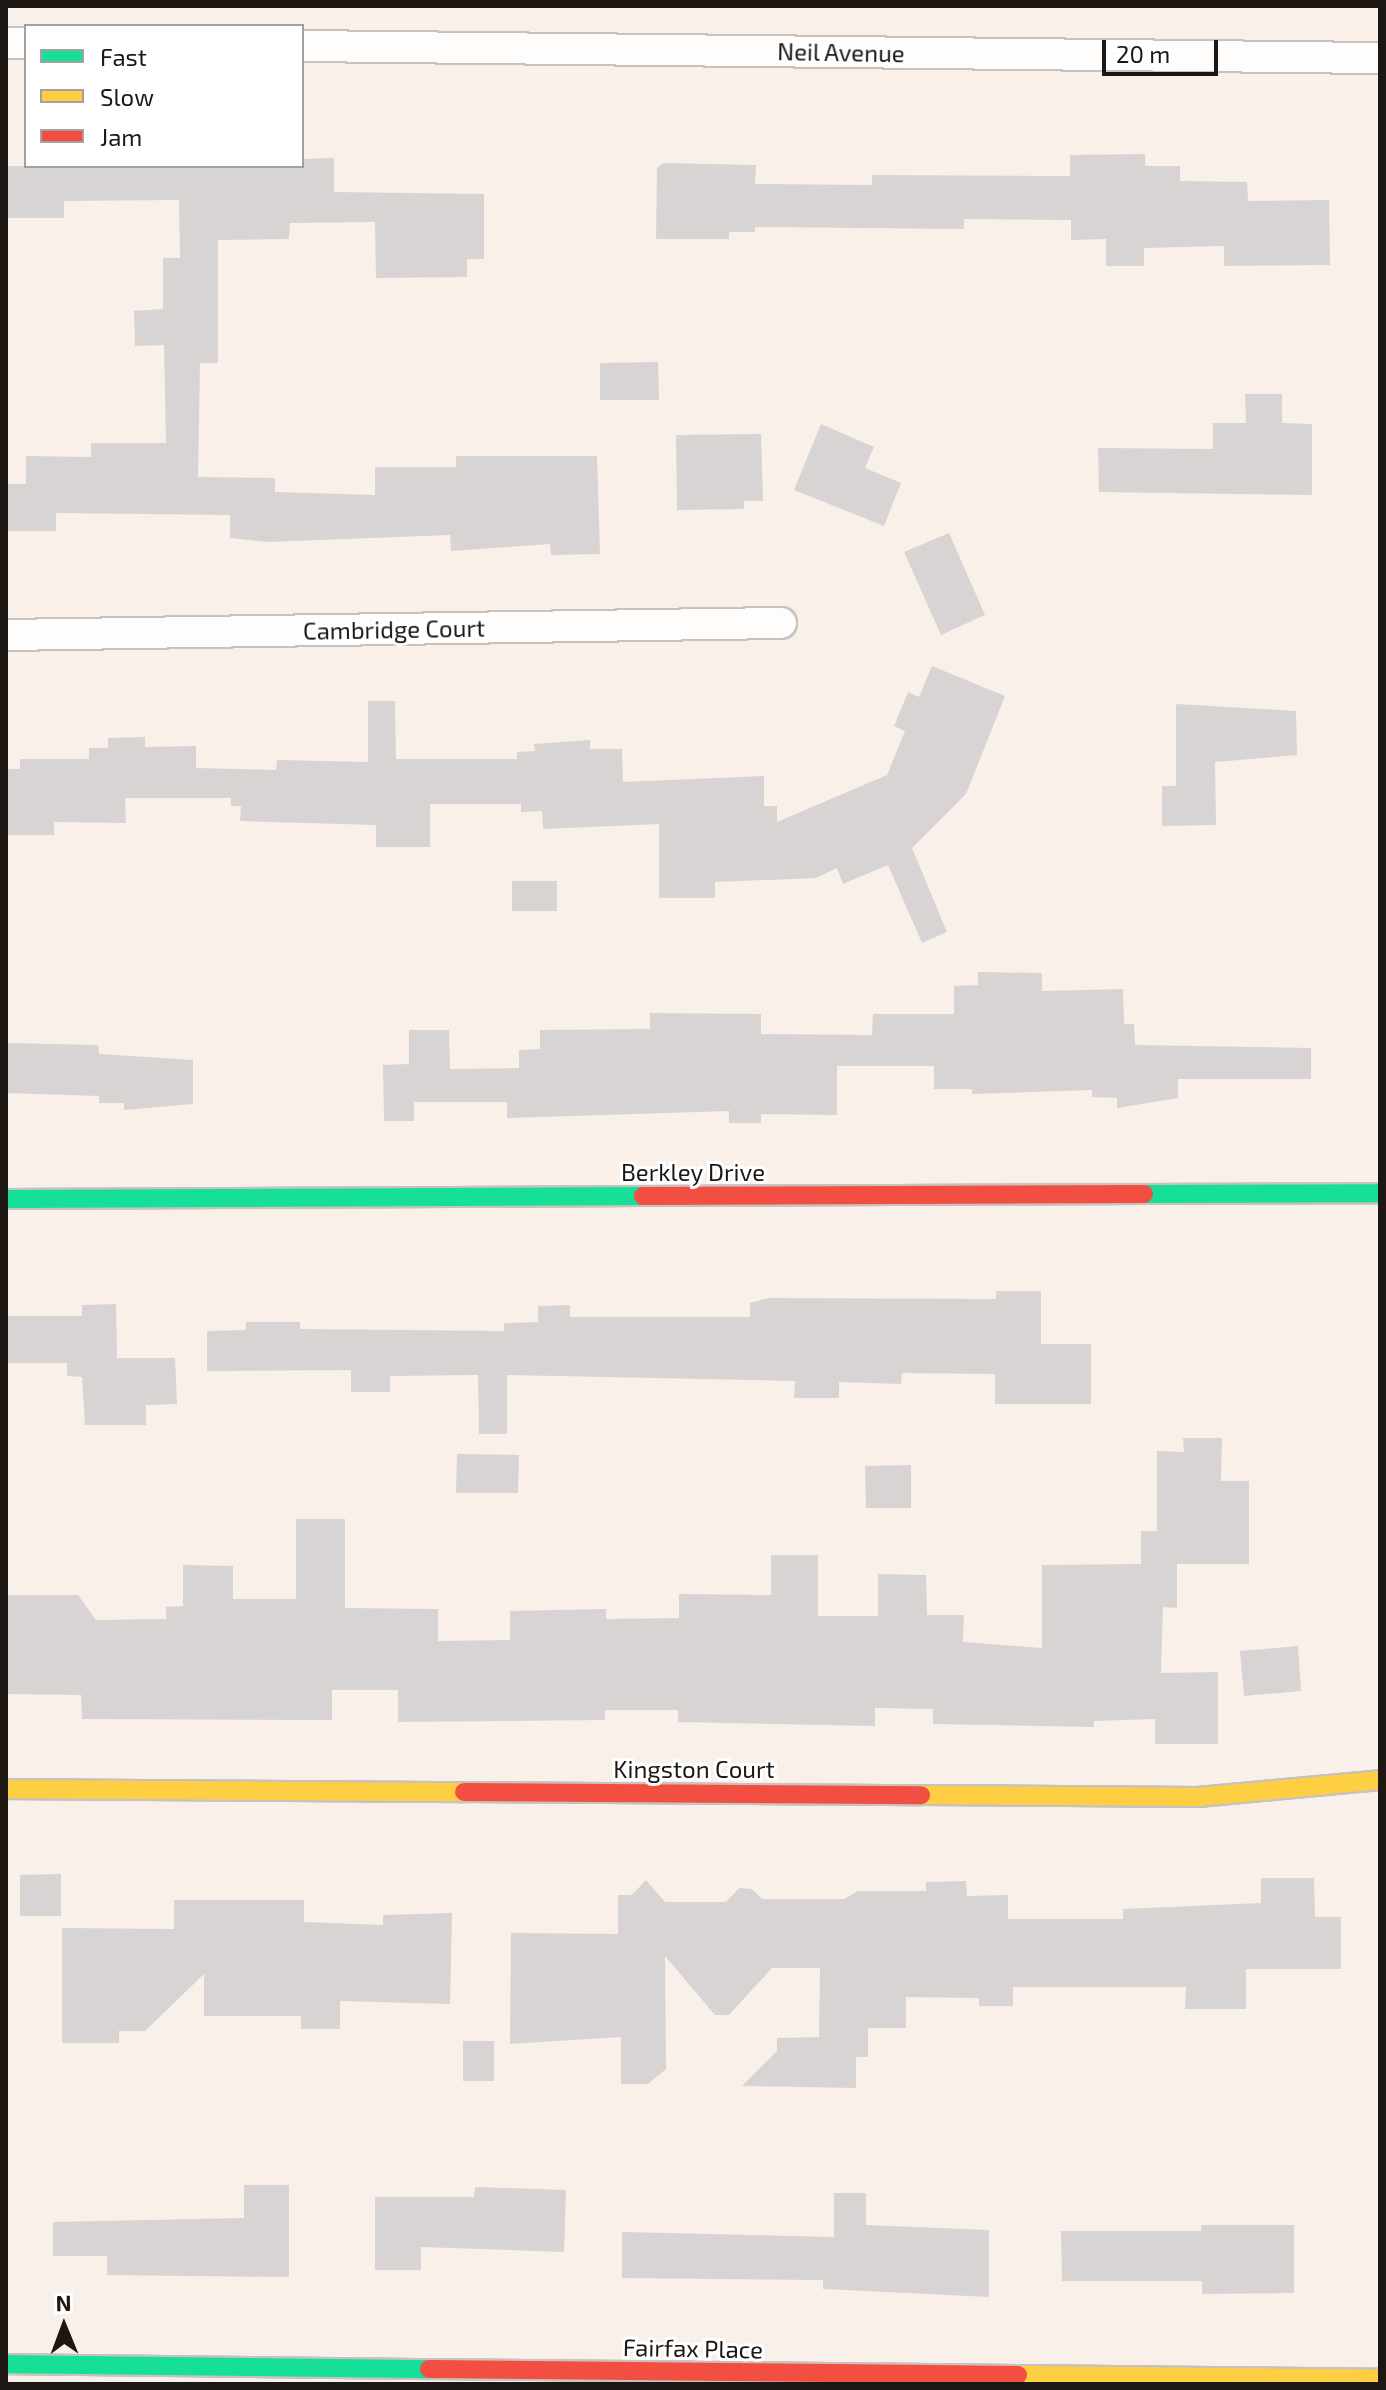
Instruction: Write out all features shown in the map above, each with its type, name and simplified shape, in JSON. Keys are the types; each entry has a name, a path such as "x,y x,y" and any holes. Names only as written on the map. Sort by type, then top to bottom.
{"street":[{"name":"Neil Avenue","path":"304,46 1380,58"},
{"name":"Cambridge Court","path":"6,635 781,623"},
{"name":"Berkley Drive","path":"6,1199 1380,1193"},
{"name":"Kingston Court","path":"6,1789 1198,1797 1380,1780"},
{"name":"Fairfax Place","path":"6,2364 1380,2379"}],"building":[{"path":"1145,154 1145,166 1180,166 1180,181 1247,182 1248,201 1329,200 1330,265 1224,266 1224,246 1144,248 1144,266 1106,266 1106,239 1071,240 1071,220 964,219 964,229 755,227 755,232 729,232 729,239 656,239 657,168 663,163 756,165 755,184 872,185 872,175 1070,176 1070,155"},
{"path":"334,158 334,192 484,194 484,259 467,259 467,277 376,278 375,222 290,223 289,239 218,240 218,363 200,363 198,477 275,478 275,492 375,495 375,467 456,467 456,456 597,456 600,554 551,555 550,544 451,551 450,535 268,542 230,538 230,515 56,513 56,531 6,531 6,484 26,484 26,456 91,457 91,443 166,443 164,345 135,346 134,311 163,309 163,258 180,258 179,200 64,201 64,218 6,218 6,166 304,168 304,159"},
{"path":"658,362 659,400 600,400 600,363"},
{"path":"1245,394 1282,394 1282,423 1312,424 1312,495 1099,492 1098,448 1213,449 1213,423 1246,423"},
{"path":"821,424 874,447 865,468 901,483 884,526 794,490"},
{"path":"761,434 763,501 744,501 744,509 677,510 676,435"},
{"path":"949,533 985,615 941,635 904,552"},
{"path":"932,666 1005,696 966,794 912,848 947,932 922,943 888,865 843,884 837,868 816,878 715,882 715,898 659,898 659,824 543,829 542,811 521,812 521,804 430,804 430,847 376,847 376,825 240,821 241,806 231,806 231,798 125,798 126,823 54,822 54,835 6,835 6,769 20,769 20,759 89,759 89,748 108,748 108,738 145,737 145,747 196,746 196,768 276,770 277,760 368,762 368,701 395,701 396,759 517,759 517,752 535,751 534,744 590,740 590,749 622,749 623,782 764,776 764,806 777,806 777,822 887,775 905,731 894,726 908,692 919,697"},
{"path":"1176,704 1296,711 1297,755 1215,762 1216,825 1162,826 1162,786 1176,786"},
{"path":"512,881 557,881 557,911 512,911"},
{"path":"978,972 1042,973 1042,991 1123,989 1124,1024 1134,1024 1135,1045 1311,1048 1311,1079 1178,1079 1178,1098 1117,1108 1117,1098 1092,1097 1092,1090 972,1094 972,1089 934,1089 934,1066 837,1066 837,1115 761,1114 761,1123 729,1123 729,1111 507,1118 507,1102 414,1102 414,1121 384,1121 383,1065 409,1064 409,1030 449,1030 450,1069 519,1068 519,1050 540,1049 540,1030 650,1029 650,1013 761,1014 761,1034 872,1035 873,1014 954,1014 954,986 978,985"},
{"path":"6,1043 98,1045 99,1054 193,1060 193,1104 124,1110 124,1103 99,1103 99,1096 6,1093"},
{"path":"996,1291 1041,1291 1041,1344 1091,1344 1091,1404 995,1404 995,1374 902,1373 901,1384 839,1382 839,1398 794,1398 795,1381 507,1375 507,1434 479,1434 478,1375 390,1376 390,1392 351,1392 351,1370 207,1371 207,1331 246,1330 246,1322 300,1322 300,1329 504,1331 504,1323 538,1322 538,1306 570,1305 570,1317 750,1317 750,1303 769,1298 996,1299"},
{"path":"116,1304 117,1358 175,1358 177,1404 146,1405 146,1425 85,1425 82,1377 67,1376 67,1363 6,1363 6,1316 82,1316 82,1305"},
{"path":"1183,1438 1222,1438 1221,1481 1249,1481 1249,1564 1177,1564 1177,1608 1163,1607 1161,1673 1218,1672 1218,1744 1155,1744 1155,1719 1094,1721 1094,1727 933,1724 933,1709 875,1708 875,1726 678,1722 678,1710 605,1710 605,1720 398,1722 398,1690 332,1690 332,1720 82,1719 81,1695 6,1694 6,1595 78,1595 96,1620 166,1619 166,1607 183,1606 183,1565 233,1566 233,1599 296,1599 296,1519 345,1519 345,1608 438,1609 438,1641 510,1640 510,1611 606,1609 606,1619 679,1618 679,1594 771,1595 771,1555 818,1555 818,1616 878,1616 878,1574 926,1575 927,1615 964,1615 963,1642 1042,1648 1042,1565 1141,1564 1141,1531 1157,1531 1157,1451 1184,1452"},
{"path":"457,1454 519,1455 518,1493 456,1493"},
{"path":"911,1465 911,1508 866,1508 865,1466"},
{"path":"1298,1646 1301,1691 1244,1696 1240,1651"},
{"path":"61,1874 61,1916 20,1916 20,1875"},
{"path":"1261,1878 1314,1878 1315,1917 1341,1917 1341,1969 1246,1969 1246,2009 1185,2009 1186,1987 1013,1987 1013,2006 979,2006 979,1998 906,1997 906,2028 868,2028 868,2057 856,2057 856,2088 742,2086 777,2051 777,2038 819,2037 820,1968 772,1968 729,2015 715,2015 665,1956 666,2069 648,2084 621,2084 621,2037 510,2044 511,1933 618,1934 618,1895 632,1895 646,1880 665,1902 726,1902 739,1888 752,1889 762,1899 844,1899 858,1891 926,1891 926,1882 966,1881 967,1896 1008,1895 1008,1919 1123,1919 1123,1909 1261,1903"},
{"path":"174,1900 304,1900 304,1922 383,1925 383,1915 452,1913 450,2004 340,2001 340,2029 301,2029 301,2016 204,2016 204,1974 145,2031 119,2031 119,2043 62,2043 62,1928 174,1929"},
{"path":"463,2041 494,2041 494,2081 463,2081"},
{"path":"244,2185 289,2185 289,2277 107,2275 107,2256 53,2256 53,2222 244,2218"},
{"path":"475,2187 566,2190 564,2252 421,2247 421,2270 375,2270 375,2197 474,2197"},
{"path":"834,2193 866,2193 866,2225 989,2230 989,2297 823,2289 823,2280 622,2278 622,2232 834,2237"},
{"path":"1201,2225 1294,2225 1294,2293 1202,2294 1202,2281 1062,2281 1061,2231 1201,2231"}],"traffic: fast":[{"path":"1144,1194 1380,1193"},
{"path":"6,1199 643,1196"},
{"path":"6,2364 429,2369"}],"traffic: slow":[{"path":"921,1795 1198,1797 1380,1780"},
{"path":"6,1789 464,1792"},
{"path":"1018,2375 1380,2379"}],"traffic: jam":[{"path":"643,1196 1144,1194"},
{"path":"464,1792 921,1795"},
{"path":"429,2369 1018,2375"}]}
